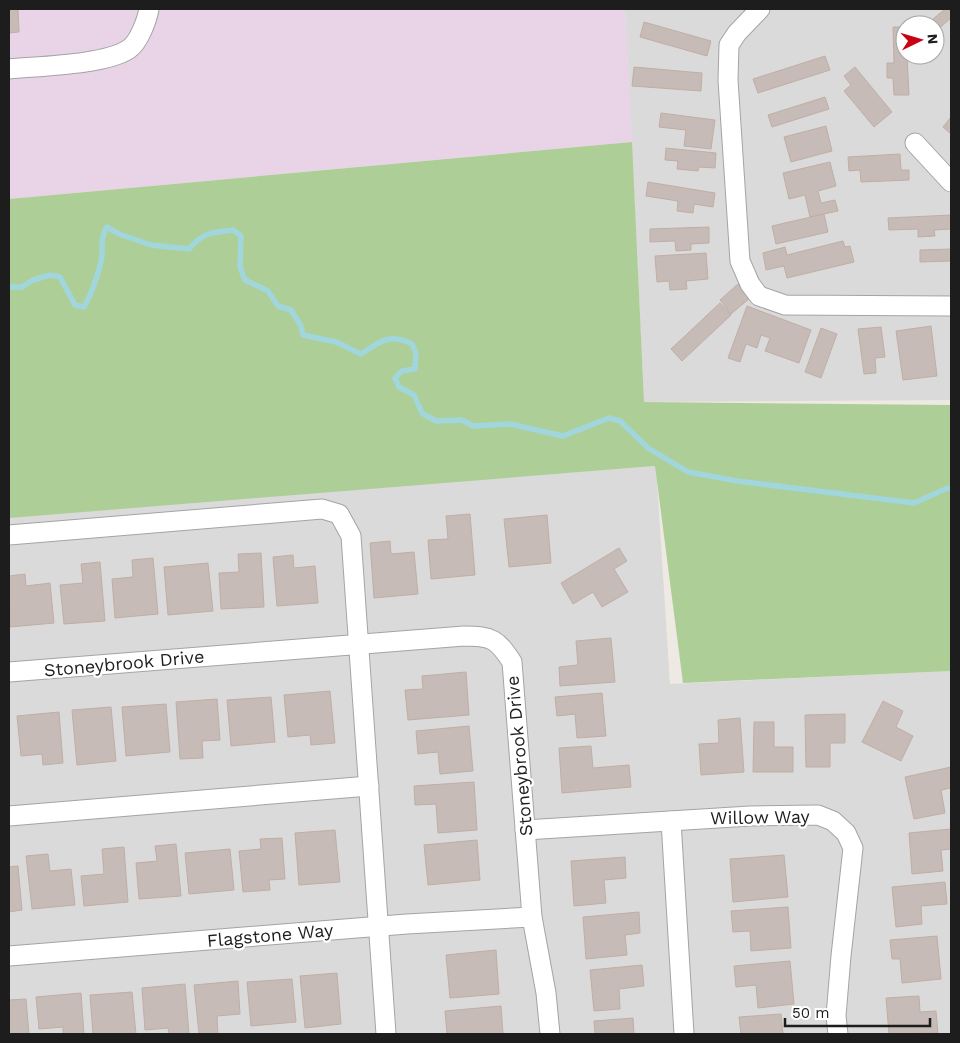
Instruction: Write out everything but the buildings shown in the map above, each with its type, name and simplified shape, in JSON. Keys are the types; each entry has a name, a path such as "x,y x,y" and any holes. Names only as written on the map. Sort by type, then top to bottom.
{"street":[{"path":"9,69 107,59 130,48 146,24 149,9"},
{"path":"760,9 737,33 729,45 728,80 740,261 750,284 759,296 785,305 951,306"},
{"path":"915,143 951,182"},
{"path":"9,535 322,510 339,514 351,536 386,1034"},
{"name":"Stoneybrook Drive","path":"9,672 464,636 484,636 501,645 512,662 532,917 546,993 550,1034"},
{"path":"9,816 369,786"},
{"name":"Willow Way","path":"526,830 750,816 818,815 833,821 846,833 853,848 836,1016 838,1034"},
{"path":"670,821 684,1034"},
{"name":"Flagstone Way","path":"9,956 378,926 532,917"}],"shaded area":[{"path":"9,9 625,9 632,142 9,199"},
{"path":"625,9 951,9 951,400 644,402"},
{"path":"656,466 670,684 951,671 951,1034 9,1034 9,515"}],"green space":[{"path":"632,142 644,402 951,405 951,671 683,683 655,466 9,518 9,199"}],"waterway":[{"path":"9,287 22,287 33,280 50,275 60,277 75,305 84,307 98,274 102,257 102,240 107,227 119,234 151,245 189,249 203,236 233,230 241,236 240,267 245,280 268,291 278,306 291,310 301,326 303,335 336,342 361,354 385,340 397,339 412,344 416,353 415,369 402,371 395,378 399,387 414,395 422,413 436,421 462,420 473,426 510,424 563,436 609,418 620,421 648,448 688,472 737,481 914,503 948,488 951,489"}]}
